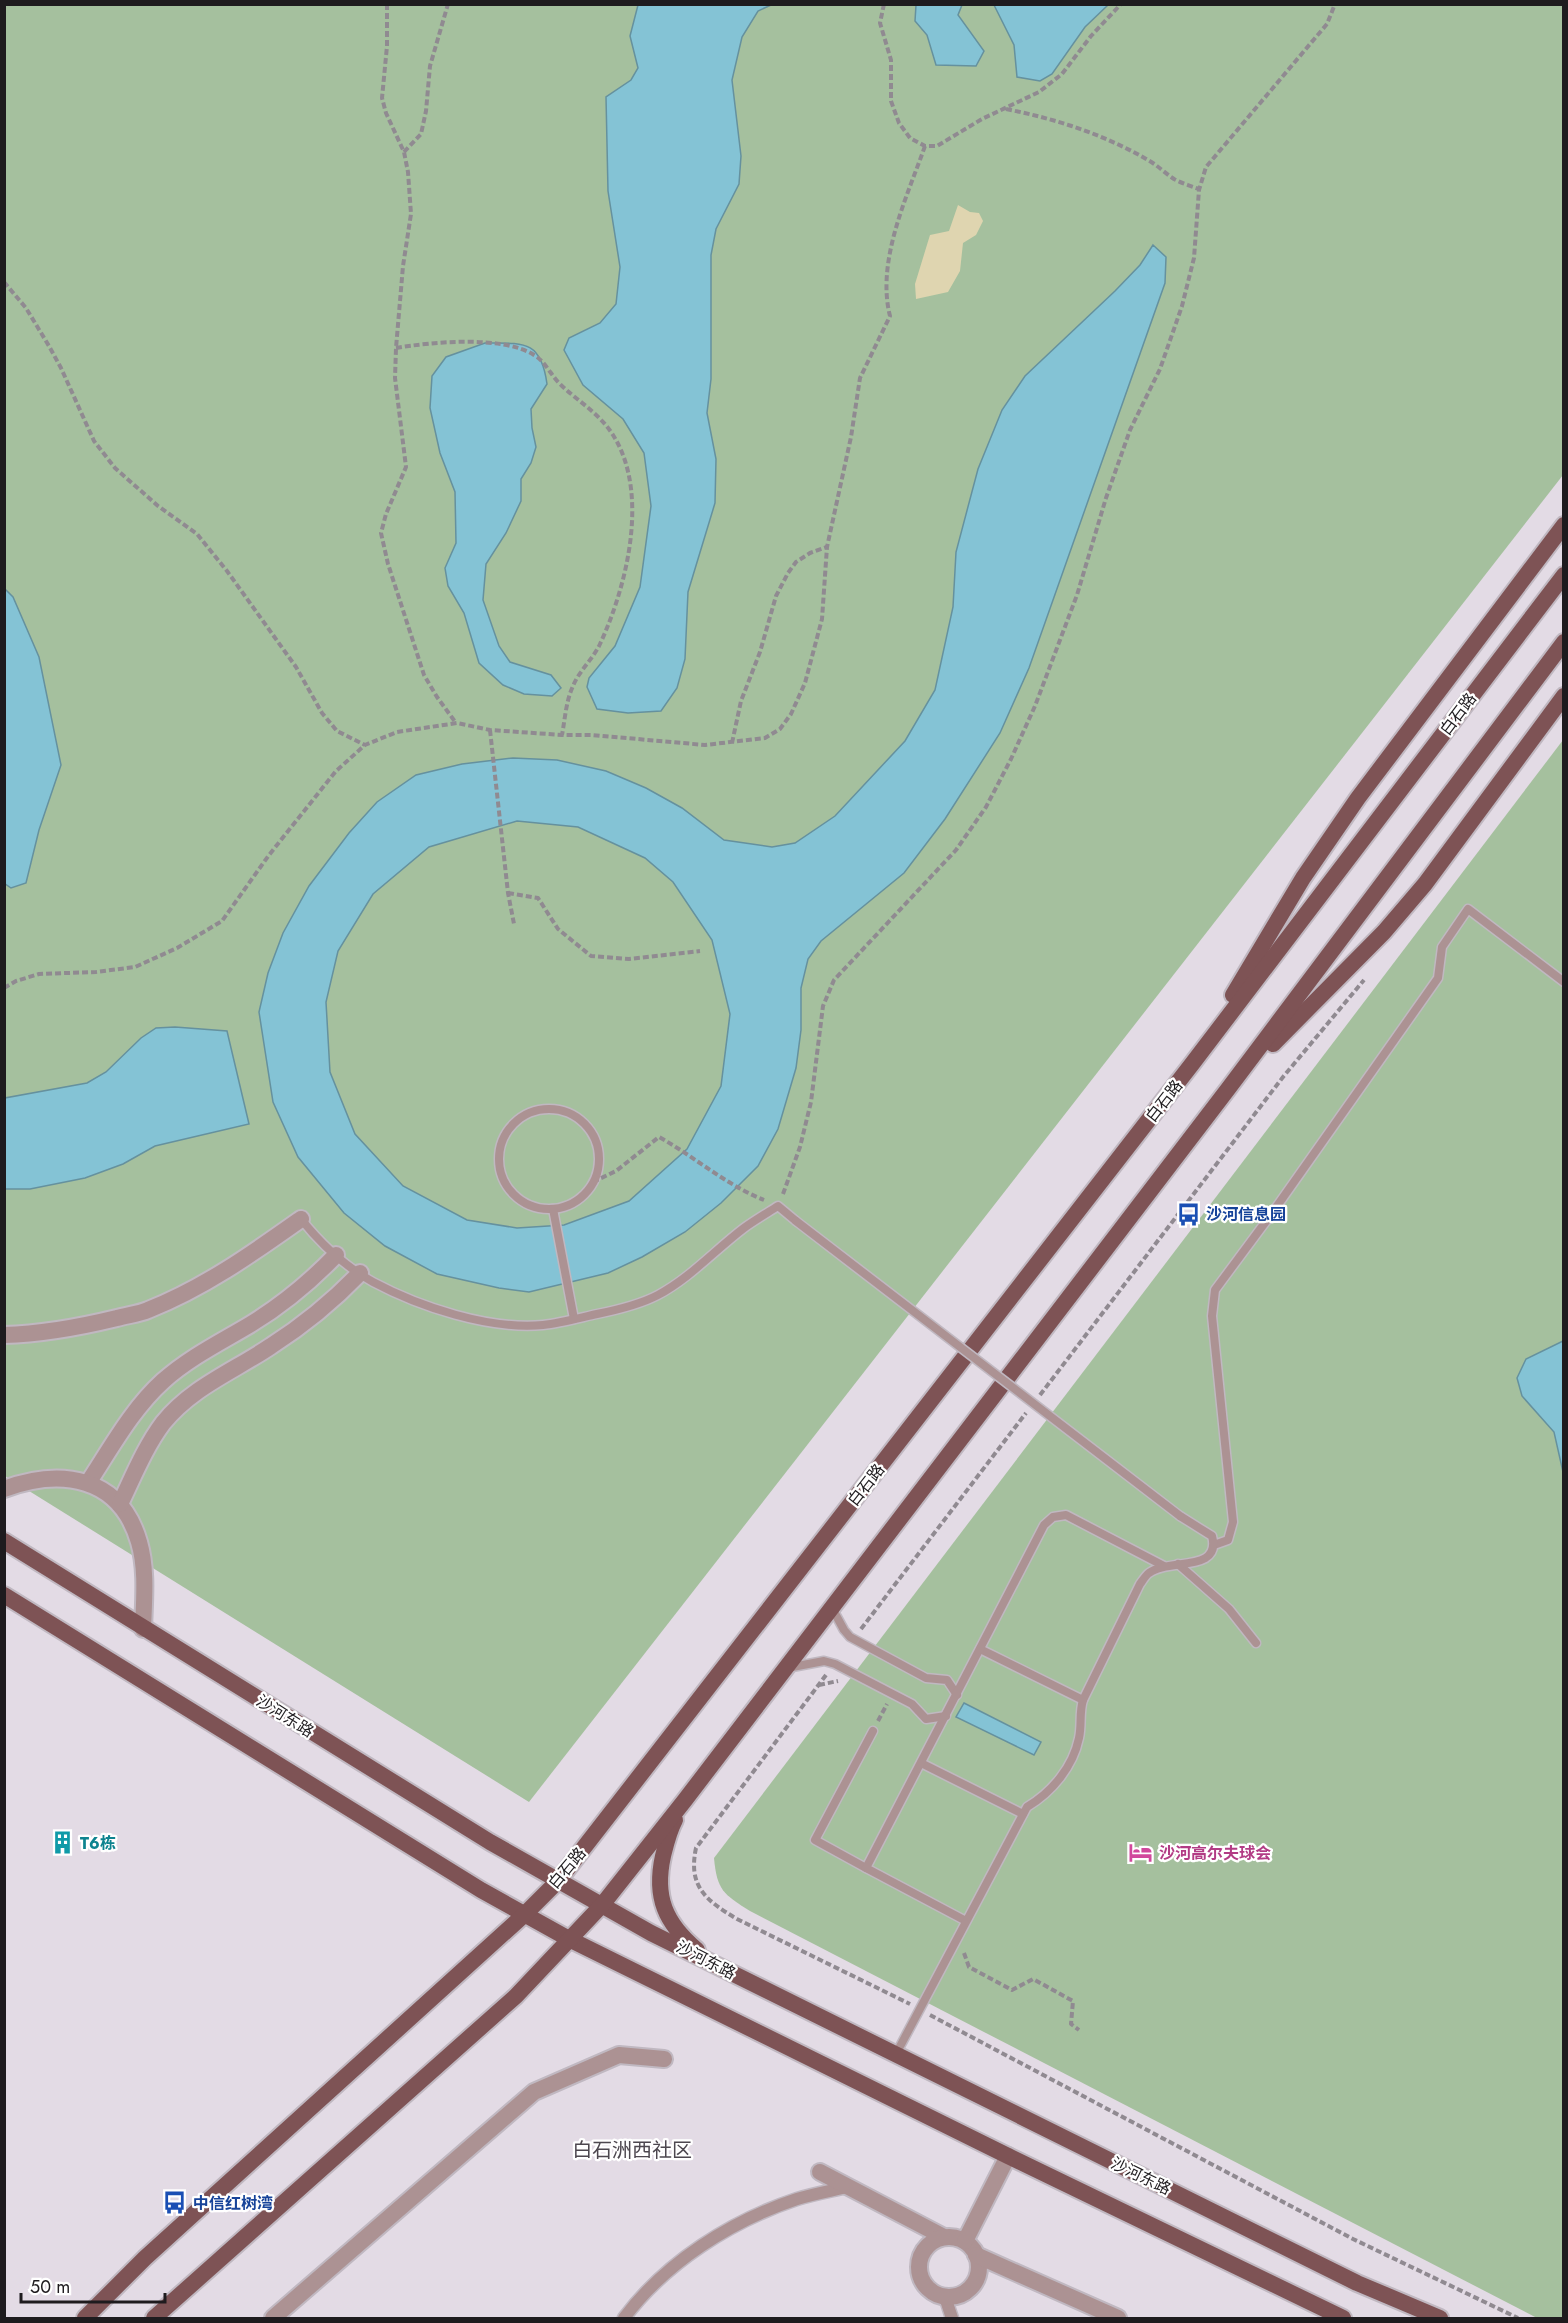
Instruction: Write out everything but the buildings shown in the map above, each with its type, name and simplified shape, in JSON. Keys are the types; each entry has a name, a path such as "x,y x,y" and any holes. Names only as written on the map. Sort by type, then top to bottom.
{"main road":[{"path":"1192,1064 1315,860 1358,798 1563,525"},
{"name":"白石路","path":"85,2319 145,2258 525,1914 558,1881 1192,1064 1563,575"},
{"path":"154,2319 516,1996 602,1905 685,1800 1228,1089 1563,642"},
{"path":"1228,1089 1384,932 1425,884 1563,696"},
{"name":"沙河东路","path":"4,1541 490,1842 602,1905 714,1965 1346,2277 1440,2319"},
{"path":"4,1595 481,1890 569,1939 1343,2319"},
{"path":"685,1800 672,1826 665,1849 660,1873 660,1894 665,1912 675,1928 686,1941 714,1965"}],"street":[{"path":"4,1335 41,1333 147,1311 198,1287 247,1258 301,1219"},
{"path":"88,1483 141,1403 164,1380 198,1353 254,1322 311,1280 336,1255"},
{"path":"120,1504 150,1443 164,1422 184,1402 215,1378 271,1347 331,1302 360,1273"},
{"path":"4,1489 22,1482 65,1478 88,1483 107,1493 120,1504 139,1541 142,1561 144,1629"},
{"path":"273,2319 534,2092 619,2055 664,2059"},
{"path":"965,2241 1008,2156"},
{"path":"820,2172 944,2237"},
{"path":"624,2319 633,2306 668,2271 708,2241 752,2217 798,2199 847,2187"},
{"path":"944,2237 955,2237 965,2241 976,2254 979,2265 978,2275 973,2285 956,2296 945,2297 928,2289 919,2273 918,2263 927,2246 944,2237"},
{"path":"976,2254 1118,2319"},
{"path":"945,2297 952,2319"}],"lane":[{"path":"1214,1545 1228,1540 1233,1521 1212,1316 1215,1290 1438,978 1442,947 1468,909 1563,982"},
{"path":"543,1108 557,1109 572,1114 585,1124 598,1152 598,1167 593,1182 584,1195 570,1204 553,1209 538,1208 522,1202 509,1190 501,1174 498,1157 502,1140 511,1125 525,1114 543,1108"},
{"path":"301,1219 312,1233 336,1255 360,1273 414,1300 457,1315 505,1324 542,1325 626,1308 657,1295 692,1271 743,1228 778,1206 1180,1516 1212,1536 1214,1545 1212,1553 1205,1560 1164,1566 1149,1573 1140,1584 1083,1700 1080,1709 1080,1737 1065,1768 1049,1792 1027,1807 897,2054"},
{"path":"553,1209 574,1320"},
{"path":"866,1868 1044,1525 1053,1517 1066,1515 1164,1566"},
{"path":"1178,1564 1229,1609 1256,1643"},
{"path":"832,1608 850,1637 926,1678 947,1680 957,1695"},
{"path":"980,1649 1083,1700"},
{"path":"786,1668 824,1661 835,1664 912,1704 926,1719 946,1716"},
{"path":"873,1731 815,1840 966,1921"},
{"path":"921,1763 1023,1814"}],"path":[{"path":"387,4 387,46 382,98 386,113 404,152 411,214 403,266 395,378 406,467 386,514 381,533 388,564 424,675 457,723"},
{"path":"404,152 420,134 426,111 430,66 448,4"},
{"path":"884,4 880,23 891,60 891,101 899,123 910,138 925,146 937,146 982,119 1039,92 1062,74 1091,36 1121,4"},
{"path":"593,1182 616,1171 659,1137 740,1190 778,1206 800,1147 811,1102 823,1006 834,980 956,850 986,807 1035,706 1077,595 1106,498 1130,430 1160,369 1182,306 1194,258 1199,190 1206,167 1328,24 1335,4"},
{"path":"1005,109 1083,129 1149,161 1175,180 1199,190"},
{"path":"4,988 16,981 39,974 96,972 135,967 177,948 222,921 269,855 336,771 365,745 397,732 457,723 490,730 592,735 705,745 765,738 780,729 805,683 822,619 827,547 851,437 860,378 890,316 886,301 895,227 925,146"},
{"path":"4,282 26,308 49,346 94,441 115,468 158,506 197,534 227,571 296,667 321,713 337,731 365,745"},
{"path":"396,348 428,343 498,344 522,349 535,355 548,367 560,385 595,414 612,433 625,455 632,492 630,545 620,587 599,646 572,687 562,735"},
{"path":"732,742 741,701 760,652 776,596 796,562 810,553 827,547"},
{"path":"490,730 508,893 514,924"},
{"path":"508,893 538,898 558,929 591,956 628,959 700,951"},
{"path":"873,1731 889,1700"},
{"path":"958,1936 969,1967 1012,1990 1033,1979 1073,2001 1071,2024 1079,2030"}],"green space":[{"path":"4,5 1563,5 1563,475 529,1802 5,1476"},
{"name":"沙河高尔夫球会","path":"1563,740 1563,2318 1537,2318 750,1911 723,1890 717,1877 714,1858"}],"sand":[{"path":"958,205 970,212 979,213 983,221 976,235 963,243 960,271 948,292 916,299 915,284 930,235 949,231"}],"water":[{"path":"638,5 771,5 758,11 742,37 732,80 741,156 739,184 716,229 711,255 711,379 707,413 716,459 715,503 688,592 685,659 677,688 661,711 628,713 597,709 587,687 589,678 615,646 640,587 651,506 644,453 623,419 583,385 564,350 569,338 600,323 616,304 620,267 608,191 606,97 631,80 638,68 630,36"},
{"path":"916,5 962,5 958,15 984,51 976,66 936,65 927,35 915,21"},
{"path":"994,5 1108,5 1085,27 1052,74 1040,81 1017,77 1014,45"},
{"path":"1153,245 1166,257 1165,283 1029,668 1000,733 945,819 904,873 821,941 808,959 801,988 801,1030 796,1068 778,1129 758,1166 721,1203 685,1232 642,1257 608,1273 529,1292 499,1288 437,1274 385,1246 344,1213 298,1157 273,1102 259,1012 268,973 283,933 309,886 349,833 377,802 416,775 462,764 513,758 557,760 606,771 646,788 682,808 724,840 772,847 795,843 835,816 905,741 935,690 953,607 956,552 978,469 1002,410 1025,376 1140,265","holes":["517,821 578,827 645,858 673,882 712,940 730,1014 721,1086 687,1149 629,1201 564,1225 517,1228 467,1220 403,1186 355,1134 330,1072 326,1002 338,951 373,894 429,847"]},
{"path":"485,343 510,343 528,347 540,359 547,384 531,409 536,447 531,463 521,479 521,501 506,533 486,564 483,600 499,646 510,662 551,675 561,688 552,696 524,694 503,685 479,663 464,613 448,586 445,568 456,543 455,492 440,453 430,408 432,376 446,357"},
{"path":"5,589 13,597 39,657 61,765 39,830 26,883 11,888 4,883"},
{"path":"175,1027 227,1031 249,1124 155,1146 123,1164 85,1178 30,1189 5,1189 5,1098 87,1083 106,1072 141,1038 156,1028"},
{"path":"1563,1341 1563,1472 1554,1432 1522,1396 1517,1378 1526,1359"},
{"path":"964,1703 1041,1742 1034,1755 956,1717"}],"place":[{"name":"沙河信息园","path":"1188,1214"},
{"name":"T6栋","path":"62,1843"},
{"name":"沙河高尔夫球会","path":"1141,1853"},
{"name":"中信红树湾","path":"175,2203"}],"district":[{"name":"白石洲西社区","path":"632,2150"}]}
